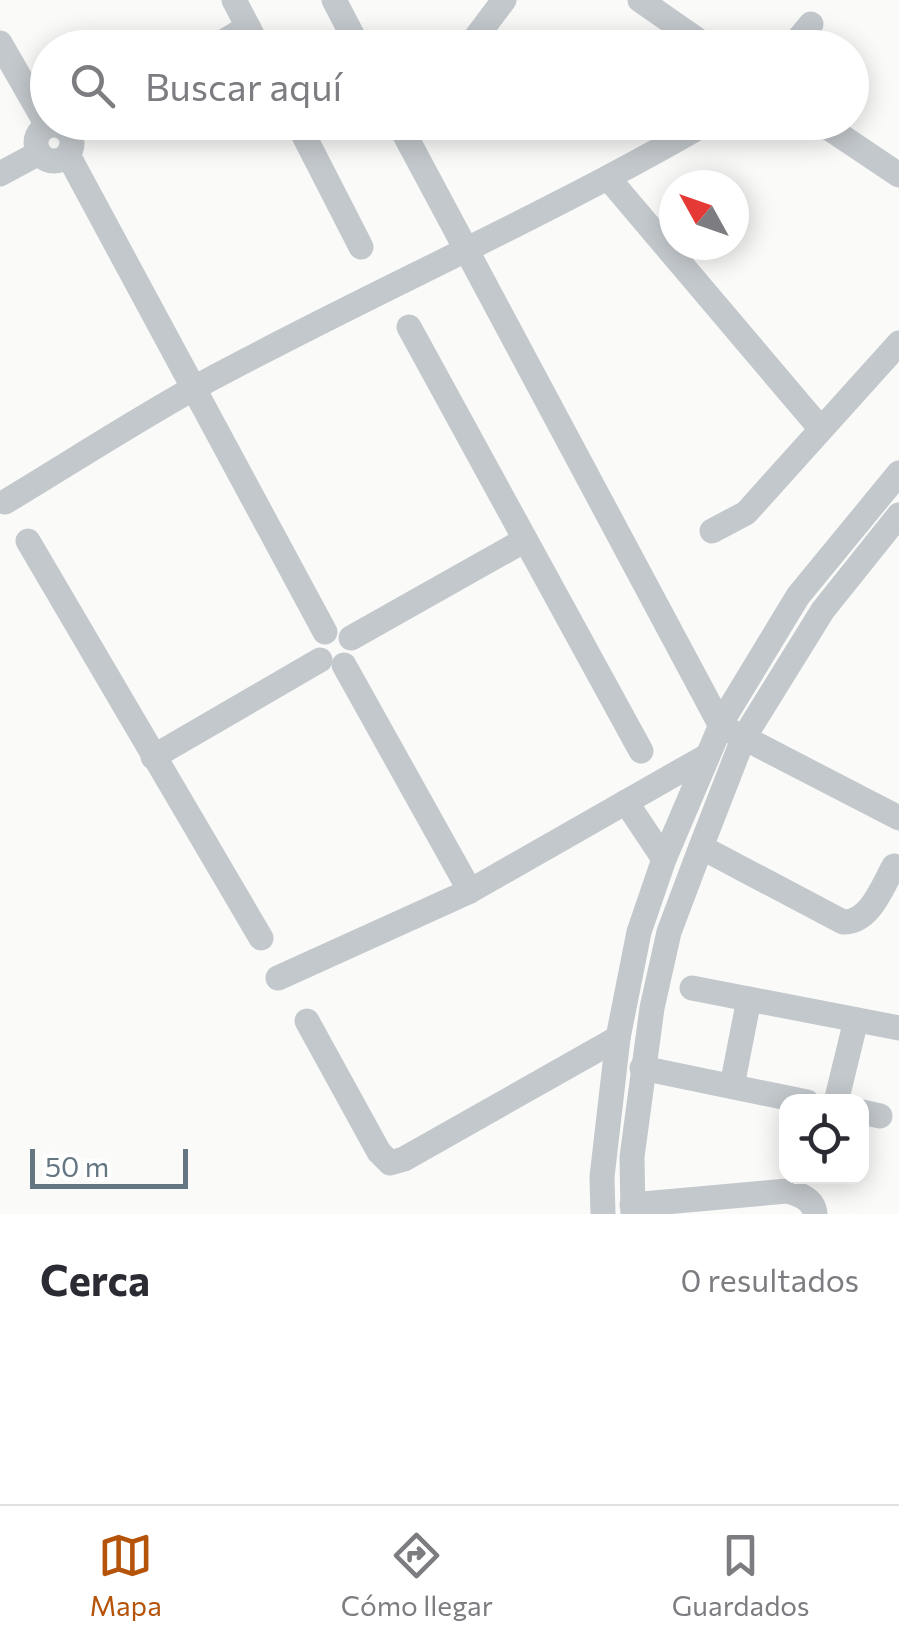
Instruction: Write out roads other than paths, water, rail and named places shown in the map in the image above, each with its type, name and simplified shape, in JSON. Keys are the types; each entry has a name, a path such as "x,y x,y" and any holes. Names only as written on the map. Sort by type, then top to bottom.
{"street":[{"path":"234,0 250,30"},
{"path":"334,0 350,30"},
{"path":"482,30 504,0"},
{"path":"640,0 683,30"},
{"path":"806,30 811,24"},
{"path":"0,42 30,83"},
{"path":"0,174 39,154 36,140"},
{"path":"70,140 192,389 325,632"},
{"path":"306,140 361,247"},
{"path":"407,140 463,249 732,733 899,818"},
{"path":"4,502 192,389 463,249 609,179 677,140"},
{"path":"846,140 899,176"},
{"path":"609,179 820,428"},
{"path":"409,327 641,751"},
{"path":"712,531 746,513 899,344"},
{"path":"815,1214 803,1196 787,1190 633,1209 632,1158 642,1068 669,932 701,847 732,733 798,596 899,473"},
{"path":"278,978 470,891 705,758 732,733 899,515"},
{"path":"352,638 525,540"},
{"path":"28,542 260,938"},
{"path":"153,757 332,662 353,653 352,638 344,631 334,628 325,632 316,650 332,662 470,891"},
{"path":"603,1214 602,1177 618,1038 639,932 705,758"},
{"path":"626,802 664,859"},
{"path":"701,847 842,922 855,923 864,916 894,866"},
{"path":"692,988 899,1028"},
{"path":"732,1086 749,999"},
{"path":"838,1094 856,1020"},
{"path":"307,1021 380,1152 390,1163 420,1150 618,1038"},
{"path":"642,1068 779,1096"}]}
